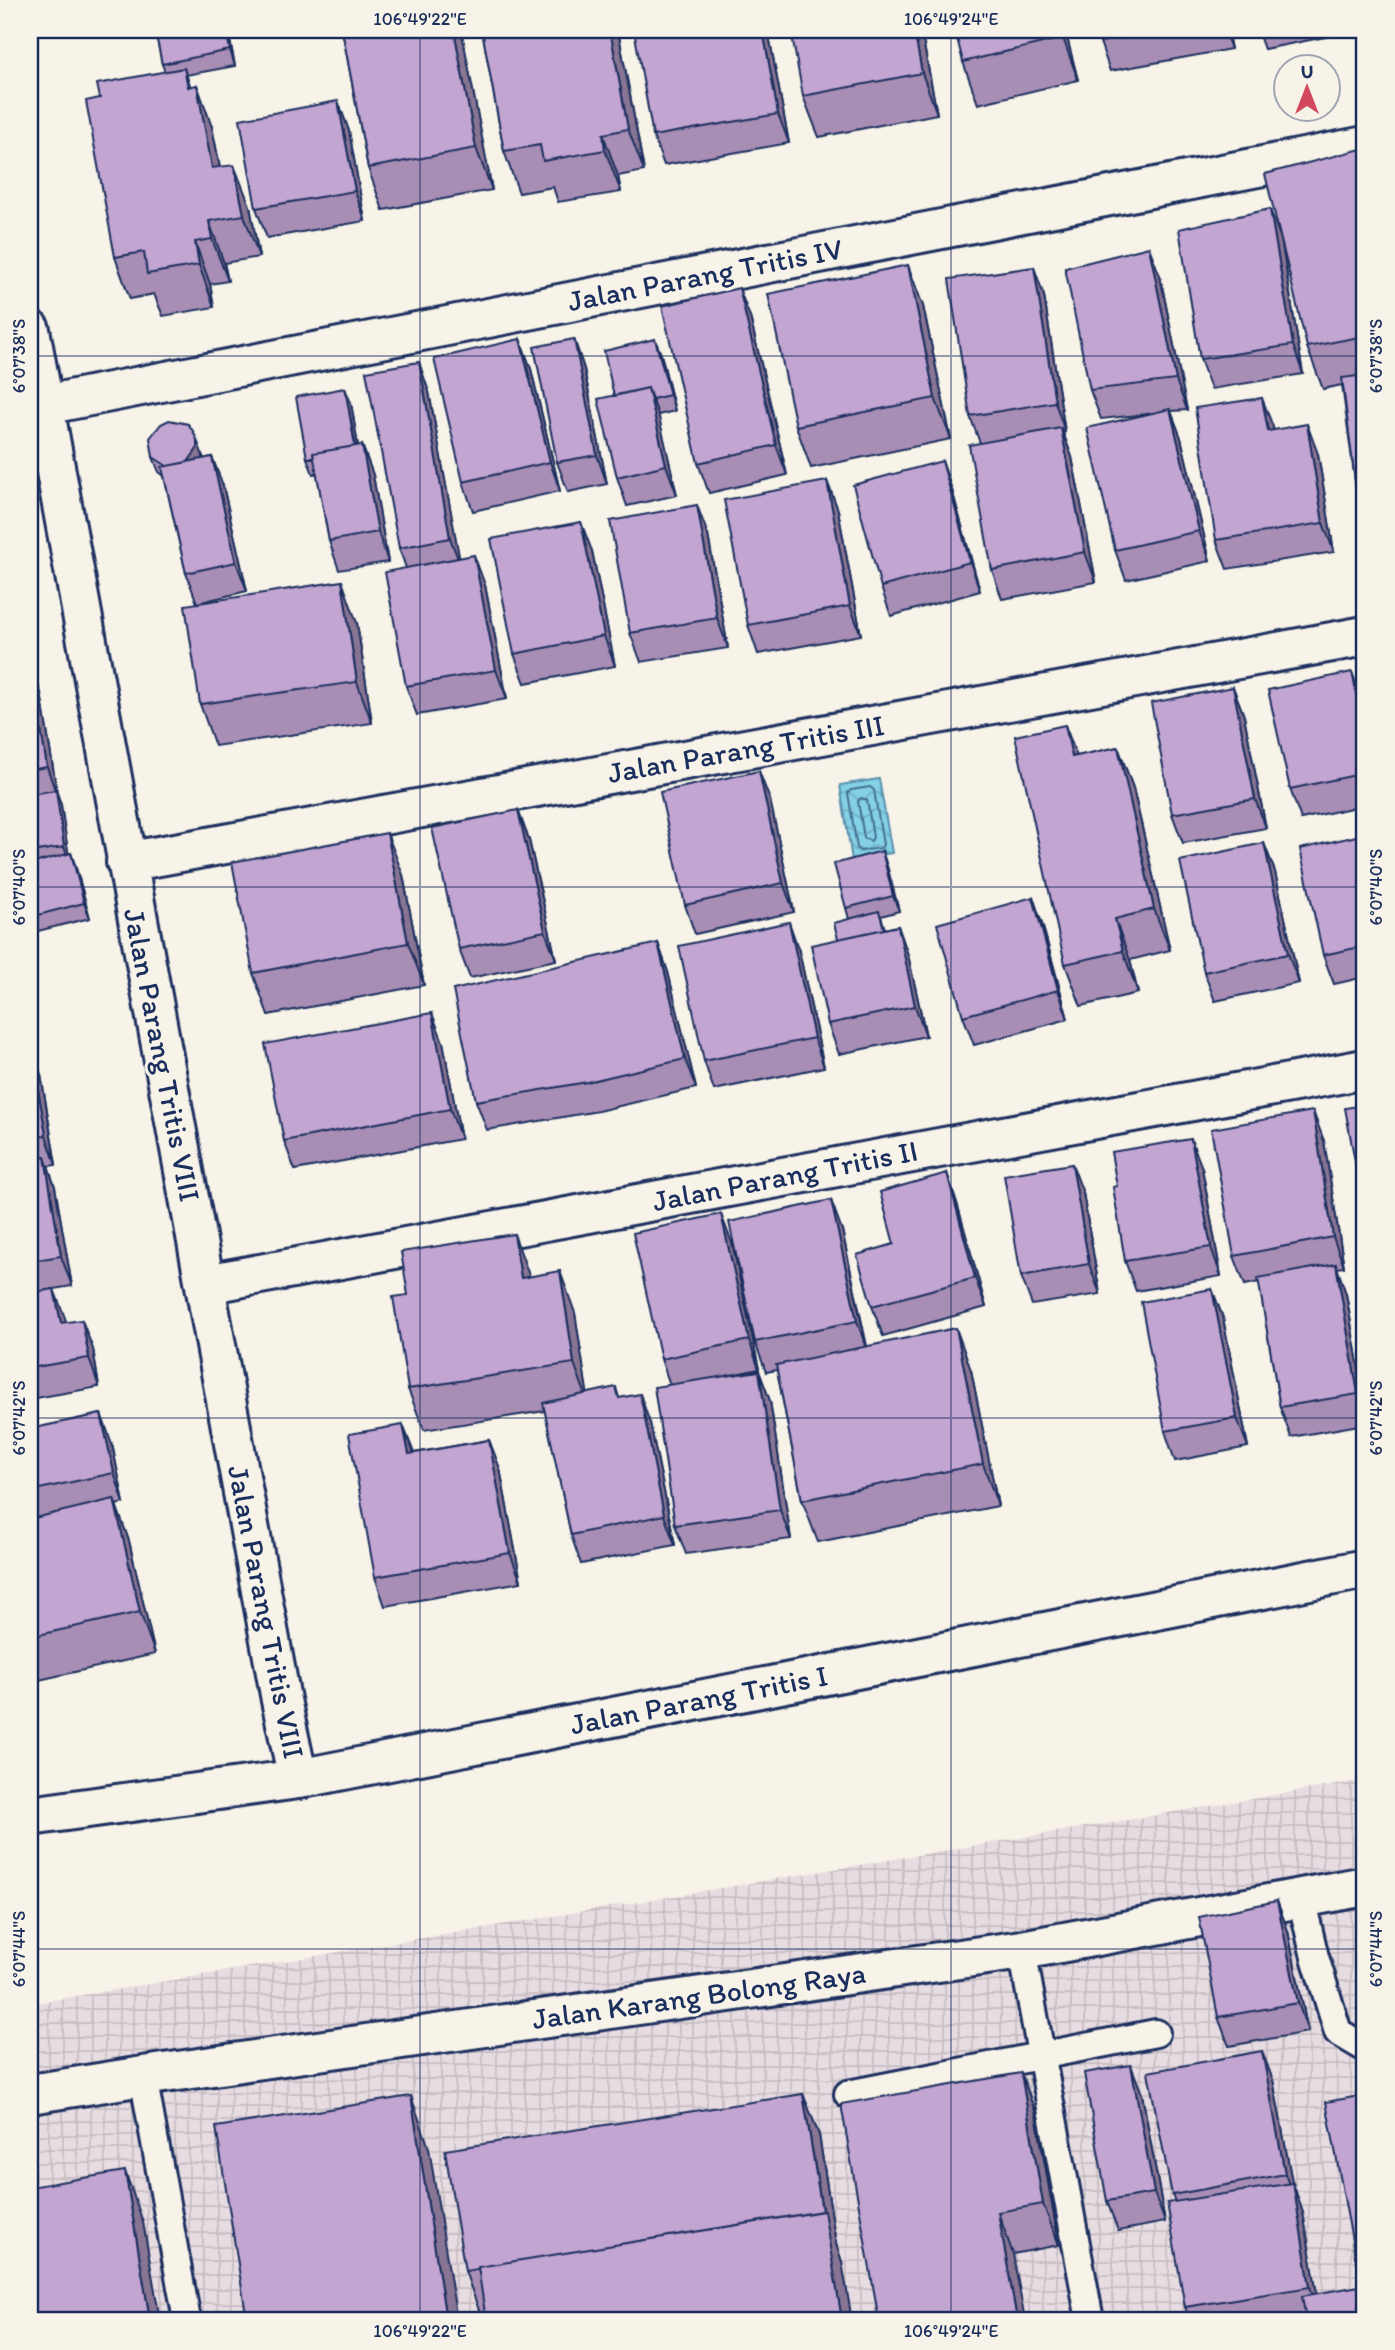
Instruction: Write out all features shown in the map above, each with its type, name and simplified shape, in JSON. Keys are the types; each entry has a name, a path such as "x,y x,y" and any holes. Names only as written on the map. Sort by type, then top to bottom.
{"street":[{"name":"Jalan Parang Tritis IV","path":"44,405 1365,146"},
{"name":"Jalan Parang Tritis VIII","path":"30,330 126,862 281,1700 298,1779"},
{"name":"Jalan Parang Tritis III","path":"126,862 1365,636"},
{"name":"Jalan Parang Tritis II","path":"206,1284 1365,1069"},
{"name":"Jalan Parang Tritis I","path":"30,1816 298,1779 1365,1569"},
{"name":"Jalan Karang Bolong Raya","path":"30,2095 143,2076 1022,1950 1365,1886"}],"lane":[{"path":"1301,1898 1315,1957 1338,2032 1365,2048"},
{"path":"1022,1950 1090,2320"},
{"path":"848,2094 1156,2033"},
{"path":"143,2076 187,2320"}],"shaded area":[{"path":"1365,1780 1365,2320 30,2320 30,2004"}],"water":[{"path":"879,779 892,853 852,860 840,785"}],"building":[{"path":"155,30 226,30 230,50 162,64"},
{"path":"342,30 454,30 476,148 368,168"},
{"path":"482,30 610,30 628,129 603,134 605,150 543,161 540,145 504,151"},
{"path":"634,30 763,30 778,114 653,136"},
{"path":"791,30 914,30 922,73 803,96"},
{"path":"955,30 1060,30 1063,38 963,62"},
{"path":"1097,30 1164,30 1100,42"},
{"path":"184,68 188,87 197,85 212,168 234,165 244,215 209,221 212,239 195,242 199,265 147,274 144,252 115,257 86,101 100,98 97,84"},
{"path":"338,101 355,191 256,208 240,119"},
{"path":"1365,148 1365,336 1307,347 1265,174"},
{"path":"1270,209 1293,345 1200,359 1179,229"},
{"path":"1149,247 1176,380 1090,390 1065,268"},
{"path":"908,265 935,398 796,426 768,294"},
{"path":"1034,267 1055,402 970,416 949,279"},
{"path":"739,288 776,445 698,463 662,306"},
{"path":"520,339 550,462 463,482 434,359"},
{"path":"574,339 597,455 557,462 534,347"},
{"path":"655,339 670,395 652,399 648,388 614,396 604,351"},
{"path":"419,362 450,538 399,548 366,371"},
{"path":"1365,375 1365,503 1358,504 1342,378"},
{"path":"345,388 355,446 313,453 314,457 307,458 296,397"},
{"path":"648,388 666,465 617,477 598,399"},
{"path":"1262,398 1268,431 1307,424 1323,523 1216,540 1195,408"},
{"path":"1170,409 1199,531 1115,550 1087,428"},
{"path":"169,420 188,424 193,431 197,449 188,462 167,466 153,457 150,438 161,424"},
{"path":"1061,428 1085,552 992,570 969,445"},
{"path":"362,445 378,532 329,541 313,453"},
{"path":"212,457 236,562 186,573 162,467"},
{"path":"942,461 970,562 881,587 853,485"},
{"path":"827,481 850,606 748,625 724,500"},
{"path":"697,505 717,618 630,633 610,521"},
{"path":"581,522 604,636 514,654 491,539"},
{"path":"474,555 496,670 406,686 385,572"},
{"path":"342,581 357,682 200,704 185,605"},
{"path":"30,664 47,767 30,770"},
{"path":"1352,672 1365,731 1365,773 1290,789 1268,690"},
{"path":"1233,687 1255,799 1172,814 1151,703"},
{"path":"1065,725 1072,757 1118,747 1154,909 1115,919 1123,951 1065,964 1015,736"},
{"path":"759,771 783,883 685,905 660,792"},
{"path":"56,790 64,847 30,852 30,794"},
{"path":"518,810 545,931 459,949 432,828"},
{"path":"387,833 408,943 253,973 232,862"},
{"path":"1365,834 1365,946 1323,955 1300,849"},
{"path":"1264,843 1288,954 1204,972 1180,861"},
{"path":"882,851 893,896 846,908 834,864"},
{"path":"71,853 84,903 30,917 30,864"},
{"path":"1033,897 1058,990 963,1016 937,924"},
{"path":"879,911 884,929 838,939 834,923"},
{"path":"789,922 814,1038 704,1061 679,946"},
{"path":"898,926 915,1006 828,1024 811,945"},
{"path":"658,943 685,1059 587,1082 476,1101 453,990"},
{"path":"432,1013 450,1109 284,1141 265,1044"},
{"path":"30,1045 46,1135 30,1138"},
{"path":"1365,1105 1365,1215 1345,1108"},
{"path":"1313,1111 1333,1237 1234,1256 1211,1129"},
{"path":"1191,1139 1211,1247 1125,1261 1113,1187 1117,1186 1111,1152"},
{"path":"45,1157 61,1256 30,1261 30,1160"},
{"path":"1072,1164 1089,1264 1021,1276 1004,1175"},
{"path":"947,1173 975,1278 872,1306 857,1255 894,1244 880,1192"},
{"path":"831,1200 857,1321 755,1342 729,1222"},
{"path":"721,1214 749,1340 661,1359 633,1233"},
{"path":"514,1234 521,1278 560,1271 574,1363 408,1389 393,1297 408,1295 401,1252"},
{"path":"1336,1264 1358,1394 1280,1407 1258,1278"},
{"path":"54,1289 61,1323 82,1320 89,1358 30,1368 30,1293"},
{"path":"1212,1289 1237,1418 1165,1431 1141,1302"},
{"path":"956,1328 983,1464 802,1500 776,1365"},
{"path":"759,1371 780,1510 675,1525 654,1387"},
{"path":"616,1387 619,1398 640,1394 664,1515 571,1535 543,1403"},
{"path":"101,1414 114,1473 30,1491 30,1429"},
{"path":"403,1425 409,1454 489,1440 510,1553 375,1577 349,1434"},
{"path":"114,1499 140,1612 30,1637 30,1519"},
{"path":"1277,1901 1298,2003 1218,2017 1199,1917"},
{"path":"1262,2051 1285,2174 1172,2195 1148,2072"},
{"path":"1131,2065 1154,2193 1107,2201 1084,2073"},
{"path":"1021,2073 1043,2204 998,2212 1017,2320 879,2320 841,2104"},
{"path":"803,2094 822,2211 465,2271 445,2150"},
{"path":"1365,2095 1365,2254 1355,2256 1326,2102"},
{"path":"411,2096 446,2320 247,2320 216,2127"},
{"path":"125,2171 150,2320 30,2320 30,2187"},
{"path":"1293,2183 1310,2287 1185,2307 1167,2203"},
{"path":"824,2211 842,2320 486,2320 478,2267"},
{"path":"1365,2285 1365,2320 1306,2320 1302,2296"}]}
